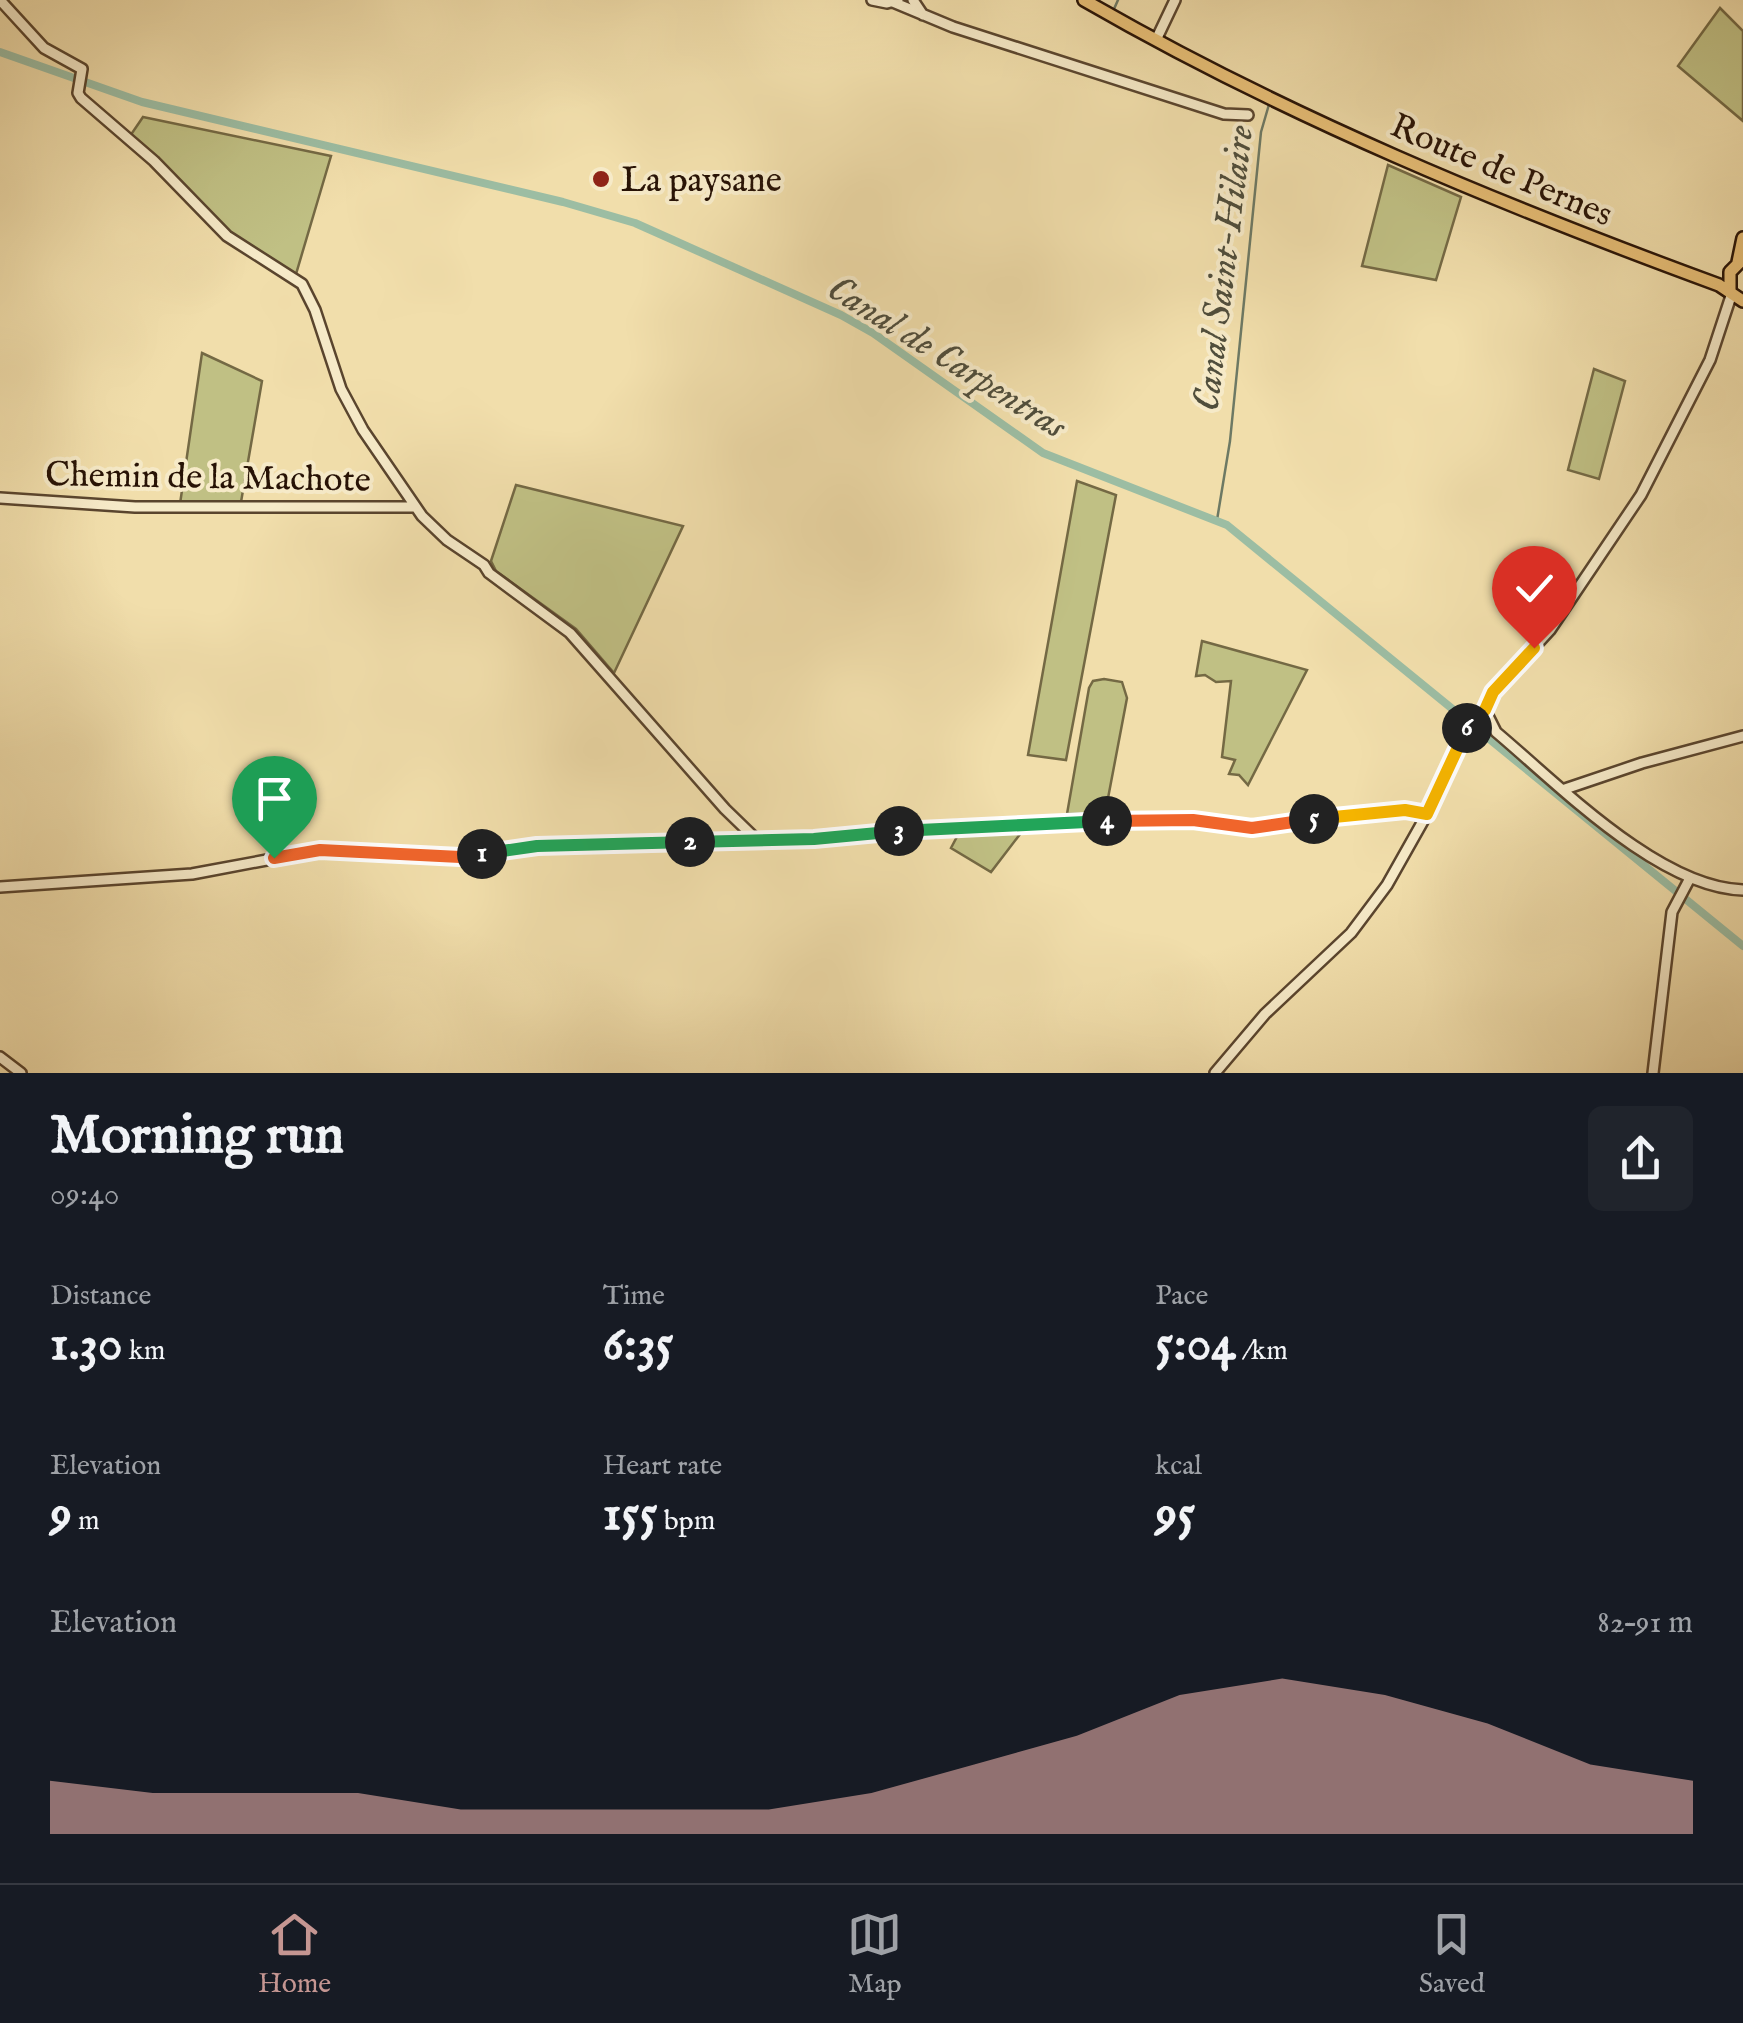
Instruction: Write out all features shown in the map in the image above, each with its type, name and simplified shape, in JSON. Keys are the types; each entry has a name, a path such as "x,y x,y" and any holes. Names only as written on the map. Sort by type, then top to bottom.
{"main road":[{"name":"Route de Pernes","path":"1084,0 1283,104 1506,204 1703,279 1737,297"},
{"path":"1737,297 1737,264 1743,238"},
{"path":"1703,279 1737,264"}],"street":[{"path":"0,0 44,48 82,69 81,98 154,161 227,236 302,284 315,310 341,389 363,430 415,506 448,540 570,633 725,809 758,841"},
{"path":"872,0 895,1 924,17 1224,114 1248,115"},
{"path":"913,0 924,17"},
{"path":"1156,40 1175,0"},
{"path":"1215,1073 1265,1014 1368,912 1427,814 1471,723 1485,710 1493,692 1550,630 1641,496 1700,381 1737,297"},
{"name":"Chemin de la Machote","path":"0,498 136,507 415,506"},
{"path":"1485,710 1496,732 1636,847 1690,878 1743,890"},
{"path":"1565,790 1642,763 1743,736"},
{"path":"0,888 192,874 320,850 460,857 537,846 758,841 954,826 1173,819 1252,828 1386,811 1427,814"},
{"path":"1653,1073 1672,912 1690,878"},
{"path":"0,1057 21,1073"}],"green space":[{"path":"1720,8 1743,31 1743,121 1678,66"},
{"path":"143,117 331,156 296,274 232,237 130,136"},
{"path":"1388,165 1461,197 1436,280 1362,266"},
{"path":"202,353 262,381 241,502 180,504"},
{"path":"1594,369 1625,381 1599,479 1568,470"},
{"path":"1077,481 1116,495 1066,760 1028,755"},
{"path":"516,485 683,526 614,673 576,629 496,571 491,561"},
{"path":"1202,641 1307,670 1248,785 1239,775 1229,774 1235,760 1222,757 1231,681 1216,682 1205,675 1196,676"},
{"path":"1093,681 1122,682 1127,698 1105,814 1067,814 1089,688"},
{"path":"1024,829 991,872 951,848 960,831"}],"waterway":[{"name":"Canal Saint-Hilaire","path":"1114,9 1118,0"},
{"name":"Canal de Carpentras","path":"0,52 142,102 563,202 635,223 841,315 873,333 1043,453 1227,525 1743,946"},
{"name":"Canal Saint-Hilaire","path":"1217,520 1230,441 1261,132 1270,101"}],"place":[{"name":"La paysane","path":"601,179"}],"route":[{"path":"274,858 320,850 460,857 537,846 814,839 954,826 1173,819 1252,828 1335,815 1405,810 1427,814 1468,726 1534,648"}]}
